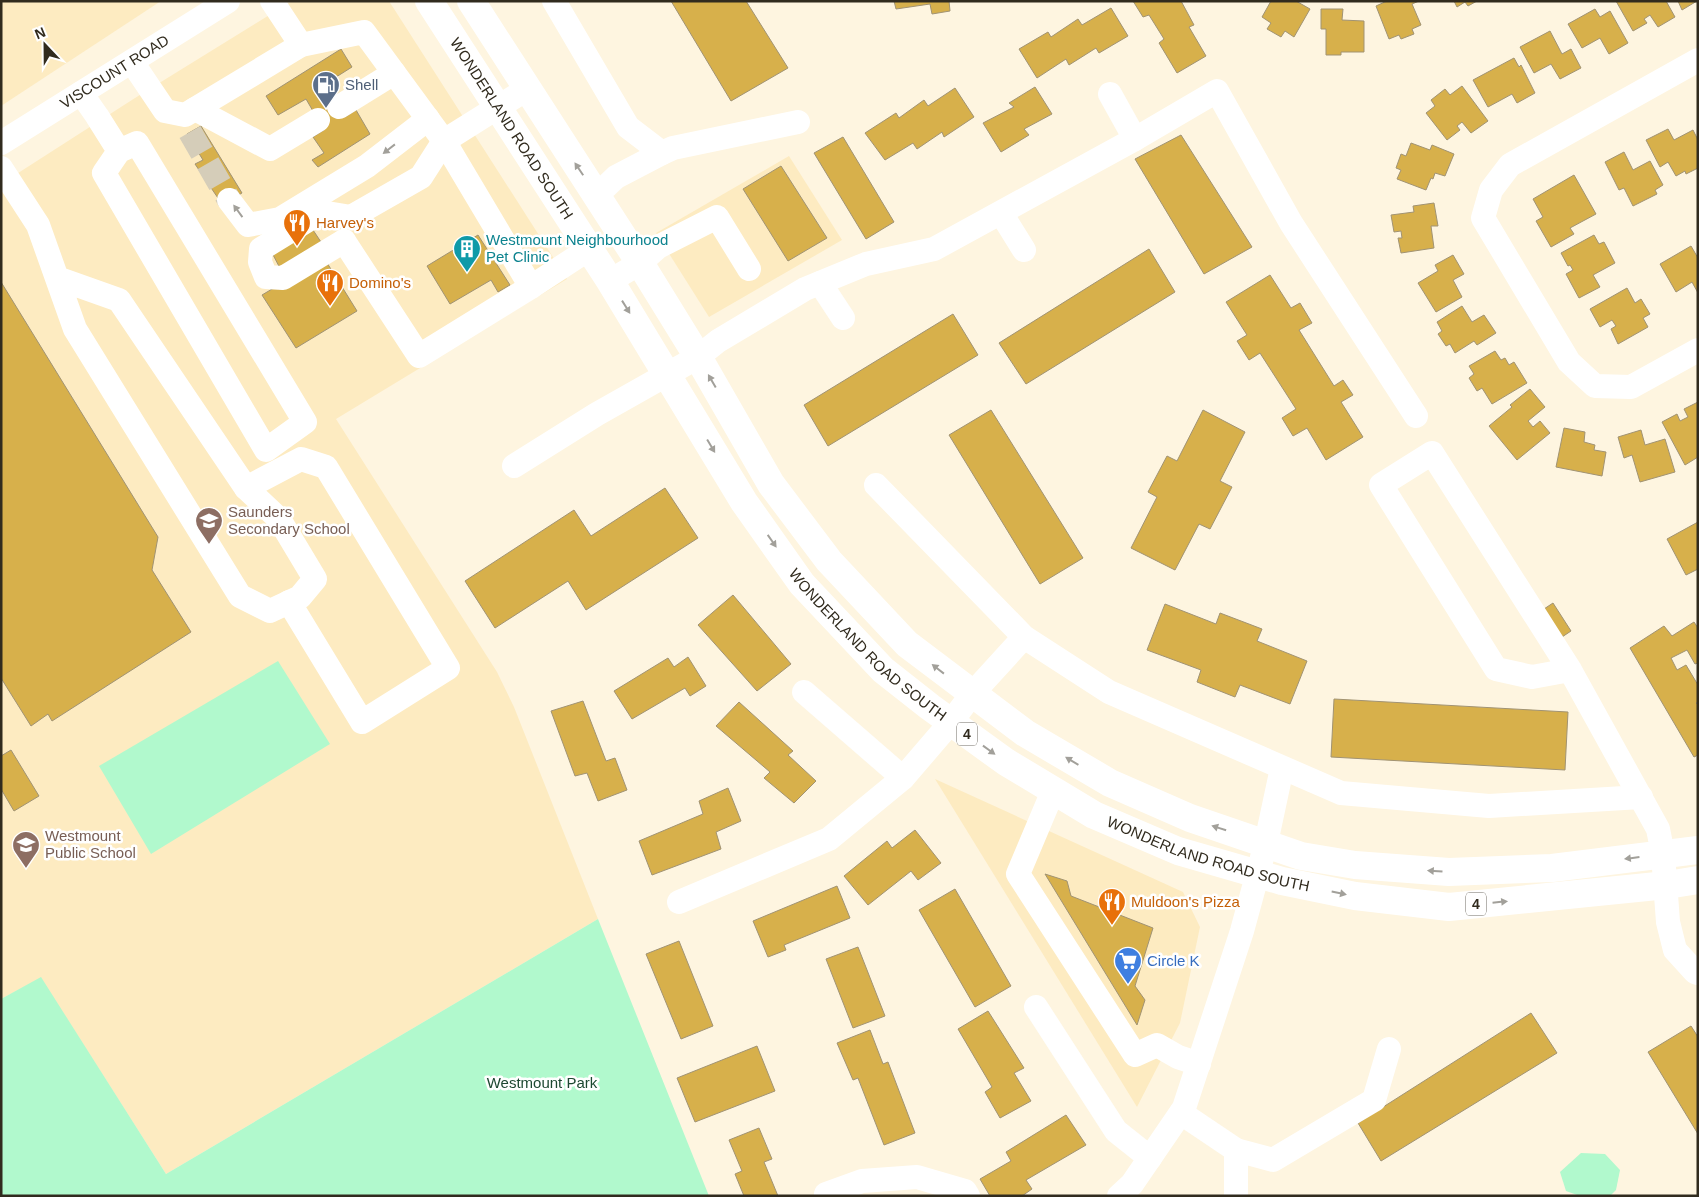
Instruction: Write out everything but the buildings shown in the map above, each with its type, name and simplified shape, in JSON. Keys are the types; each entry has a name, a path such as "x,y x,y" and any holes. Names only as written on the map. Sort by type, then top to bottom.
{"main road":[{"name":"WONDERLAND ROAD SOUTH","path":"429,1 610,281 744,502 802,584 883,670 1006,762 1094,814 1178,851 1282,881 1355,896 1449,907 1666,885 1698,880"},
{"name":"WONDERLAND ROAD SOUTH","path":"471,1 640,263 698,357 771,484 829,561 907,644 1025,733 1110,783 1190,818 1301,856 1355,865 1449,872 1552,868 1698,850"}],"street":[{"name":"VISCOUNT ROAD","path":"1,143 228,1"},
{"path":"272,1 301,45"},
{"path":"554,1 628,127 662,153"},
{"path":"190,119 301,45 364,32 444,142 532,287"},
{"path":"1698,60 1510,165 1491,190 1483,218 1569,362 1595,386 1631,387 1698,350"},
{"path":"132,62 165,111 270,149 318,120"},
{"path":"339,107 394,73"},
{"path":"351,217 344,241 283,278 266,277 260,262 262,249 321,212 351,217 421,176 444,142 527,89"},
{"path":"514,466 597,414 698,357 718,341 805,289 866,264 934,249 1135,139 1217,91 1291,223 1416,416"},
{"path":"81,93 119,151"},
{"path":"1110,94 1135,139"},
{"path":"230,200 248,225 280,219 368,166 428,119"},
{"path":"597,195 616,177 673,148 798,122"},
{"path":"137,143 305,422 266,450 104,173 119,151 137,143"},
{"path":"1,168 38,225 74,329 240,596 270,611 300,597 315,579 279,519 246,488 119,300 57,278"},
{"path":"1001,213 1024,250"},
{"path":"610,281 640,263 658,247 717,217 749,270"},
{"path":"344,241 418,356 532,287 589,249"},
{"path":"820,283 843,318"},
{"path":"1570,670 1532,677 1496,669 1381,485 1432,453 1570,670 1658,829 1664,854 1668,922 1675,950 1698,973"},
{"path":"246,488 302,459 326,467 448,668 362,722 289,602"},
{"path":"876,485 1024,637 1109,692 1341,793 1490,806 1641,797"},
{"path":"679,902 829,840 903,778 951,722 972,694 1024,637"},
{"path":"804,692 903,778"},
{"path":"1119,1196 1132,1184 1184,1108 1242,931 1266,843 1282,768"},
{"path":"1053,791 1018,874 1135,1055 1157,1045 1178,1057 1199,1064"},
{"path":"1036,1007 1116,1131 1150,1158"},
{"path":"1181,1113 1236,1150 1273,1160 1374,1100 1389,1049"},
{"path":"1236,1150 1236,1196"},
{"path":"826,1194 862,1181 917,1176 965,1191 968,1196"}],"shaded area":[{"path":"1,1 161,1 1,106"},
{"name":"Saunders Secondary School","path":"292,1 389,1 567,279 336,419 497,672 514,707 598,919 166,1174 41,978 1,999 1,184"},
{"path":"789,156 842,240 709,317 656,233"},
{"path":"935,779 1183,892 1200,927 1180,1023 1137,1107"}],"green space":[{"path":"278,661 330,744 151,854 99,766"},
{"name":"Westmount Park","path":"598,919 709,1196 1,1196 1,999 41,977 166,1174"},
{"path":"1581,1153 1605,1154 1620,1170 1616,1190 1610,1196 1580,1196 1566,1191 1560,1172"}],"tunnel":[{"path":"190,132 229,200"}],"place":[{"name":"Shell","path":"326,109"},
{"name":"Harvey's","path":"297,247"},
{"name":"Westmount Neighbourhood Pet Clinic","path":"467,273"},
{"name":"Domino's","path":"330,307"},
{"name":"Saunders Secondary School","path":"209,545"},
{"name":"Westmount Public School","path":"26,869"},
{"name":"Muldoon's Pizza","path":"1112,926"},
{"name":"Circle K","path":"1128,985"}]}
